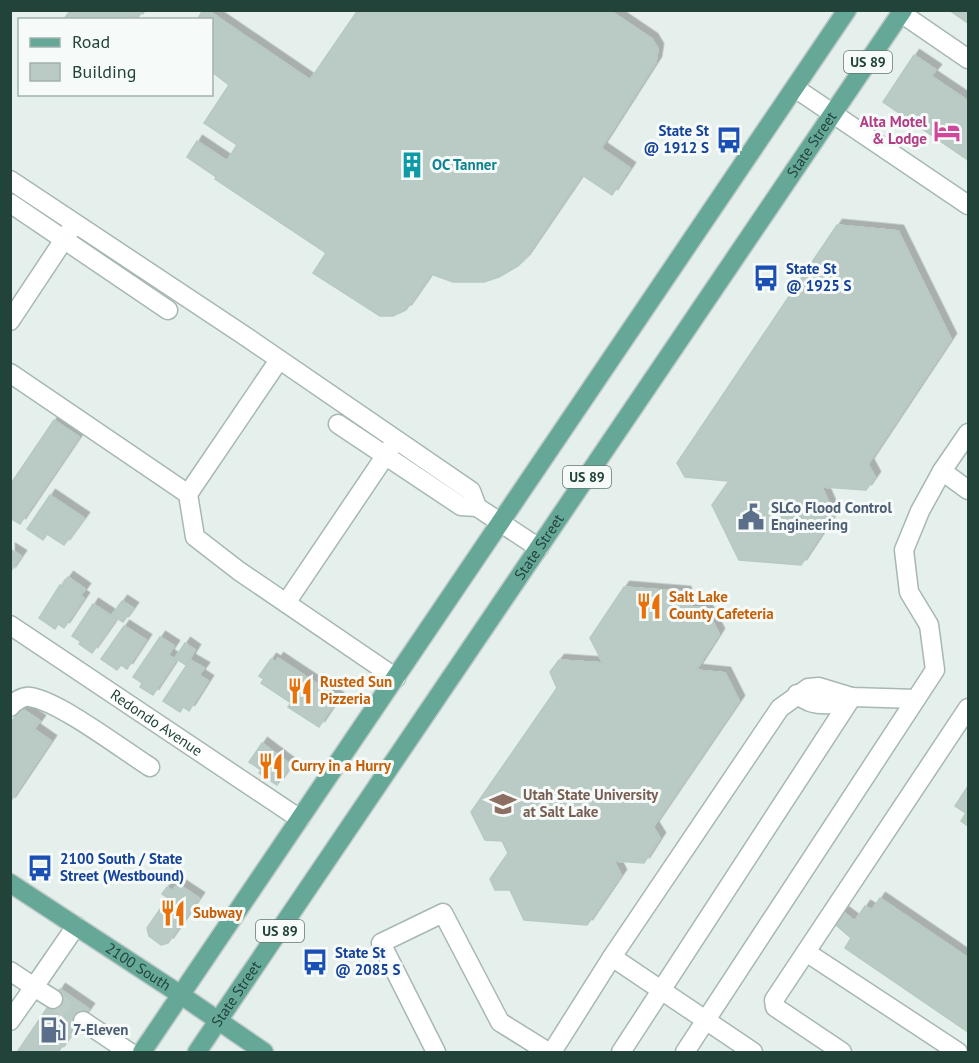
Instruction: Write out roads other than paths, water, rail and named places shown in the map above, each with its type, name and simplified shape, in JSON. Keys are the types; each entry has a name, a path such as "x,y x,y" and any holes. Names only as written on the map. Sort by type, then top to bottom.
{"main road":[{"name":"US 89","path":"142,1053 847,10"},
{"name":"State Street","path":"197,1053 902,12"},
{"name":"2100 South","path":"12,889 76,926 264,1053"}],"street":[{"path":"902,12 969,58"},
{"path":"795,88 969,205"},
{"path":"10,180 279,360 391,448"},
{"path":"10,203 168,310"},
{"path":"10,321 75,223"},
{"path":"279,360 188,494 195,537 239,571 396,678"},
{"path":"10,373 188,494"},
{"path":"338,424 391,448 471,491 477,507 539,548"},
{"path":"685,1053 935,670 929,625 909,592 904,550 920,511 942,471 969,433"},
{"path":"286,603 391,448"},
{"path":"942,471 969,490"},
{"name":"Redondo Avenue","path":"14,633 300,819"},
{"path":"436,1053 381,943 443,913 500,1022 550,1053 780,708 808,688 819,687 845,696 916,699"},
{"path":"621,1053 845,696"},
{"path":"10,707 14,702 27,697 41,700 61,710 150,767"},
{"path":"842,1053 773,1004 969,708"},
{"path":"10,1021 76,926"},
{"path":"806,952 958,1053"},
{"path":"612,957 753,1053"},
{"path":"10,971 53,999"},
{"path":"83,1021 129,1053"}],"tunnel":[{"path":"53,999 83,1021"}],"place":[{"name":"Alta Motel & Lodge","path":"947,131"},
{"name":"State St @ 1912 S","path":"729,140"},
{"name":"OC Tanner","path":"412,165"},
{"name":"State St @ 1925 S","path":"766,278"},
{"name":"SLCo Flood Control Engineering","path":"751,517"},
{"name":"Salt Lake County Cafeteria","path":"649,606"},
{"name":"Rusted Sun Pizzeria","path":"300,691"},
{"name":"Curry in a Hurry","path":"271,766"},
{"name":"Utah State University at Salt Lake","path":"503,804"},
{"name":"2100 South / State Street (Westbound)","path":"40,868"},
{"name":"Subway","path":"173,913"},
{"name":"State St @ 2085 S","path":"315,962"},
{"name":"7-Eleven","path":"53,1030"}]}
